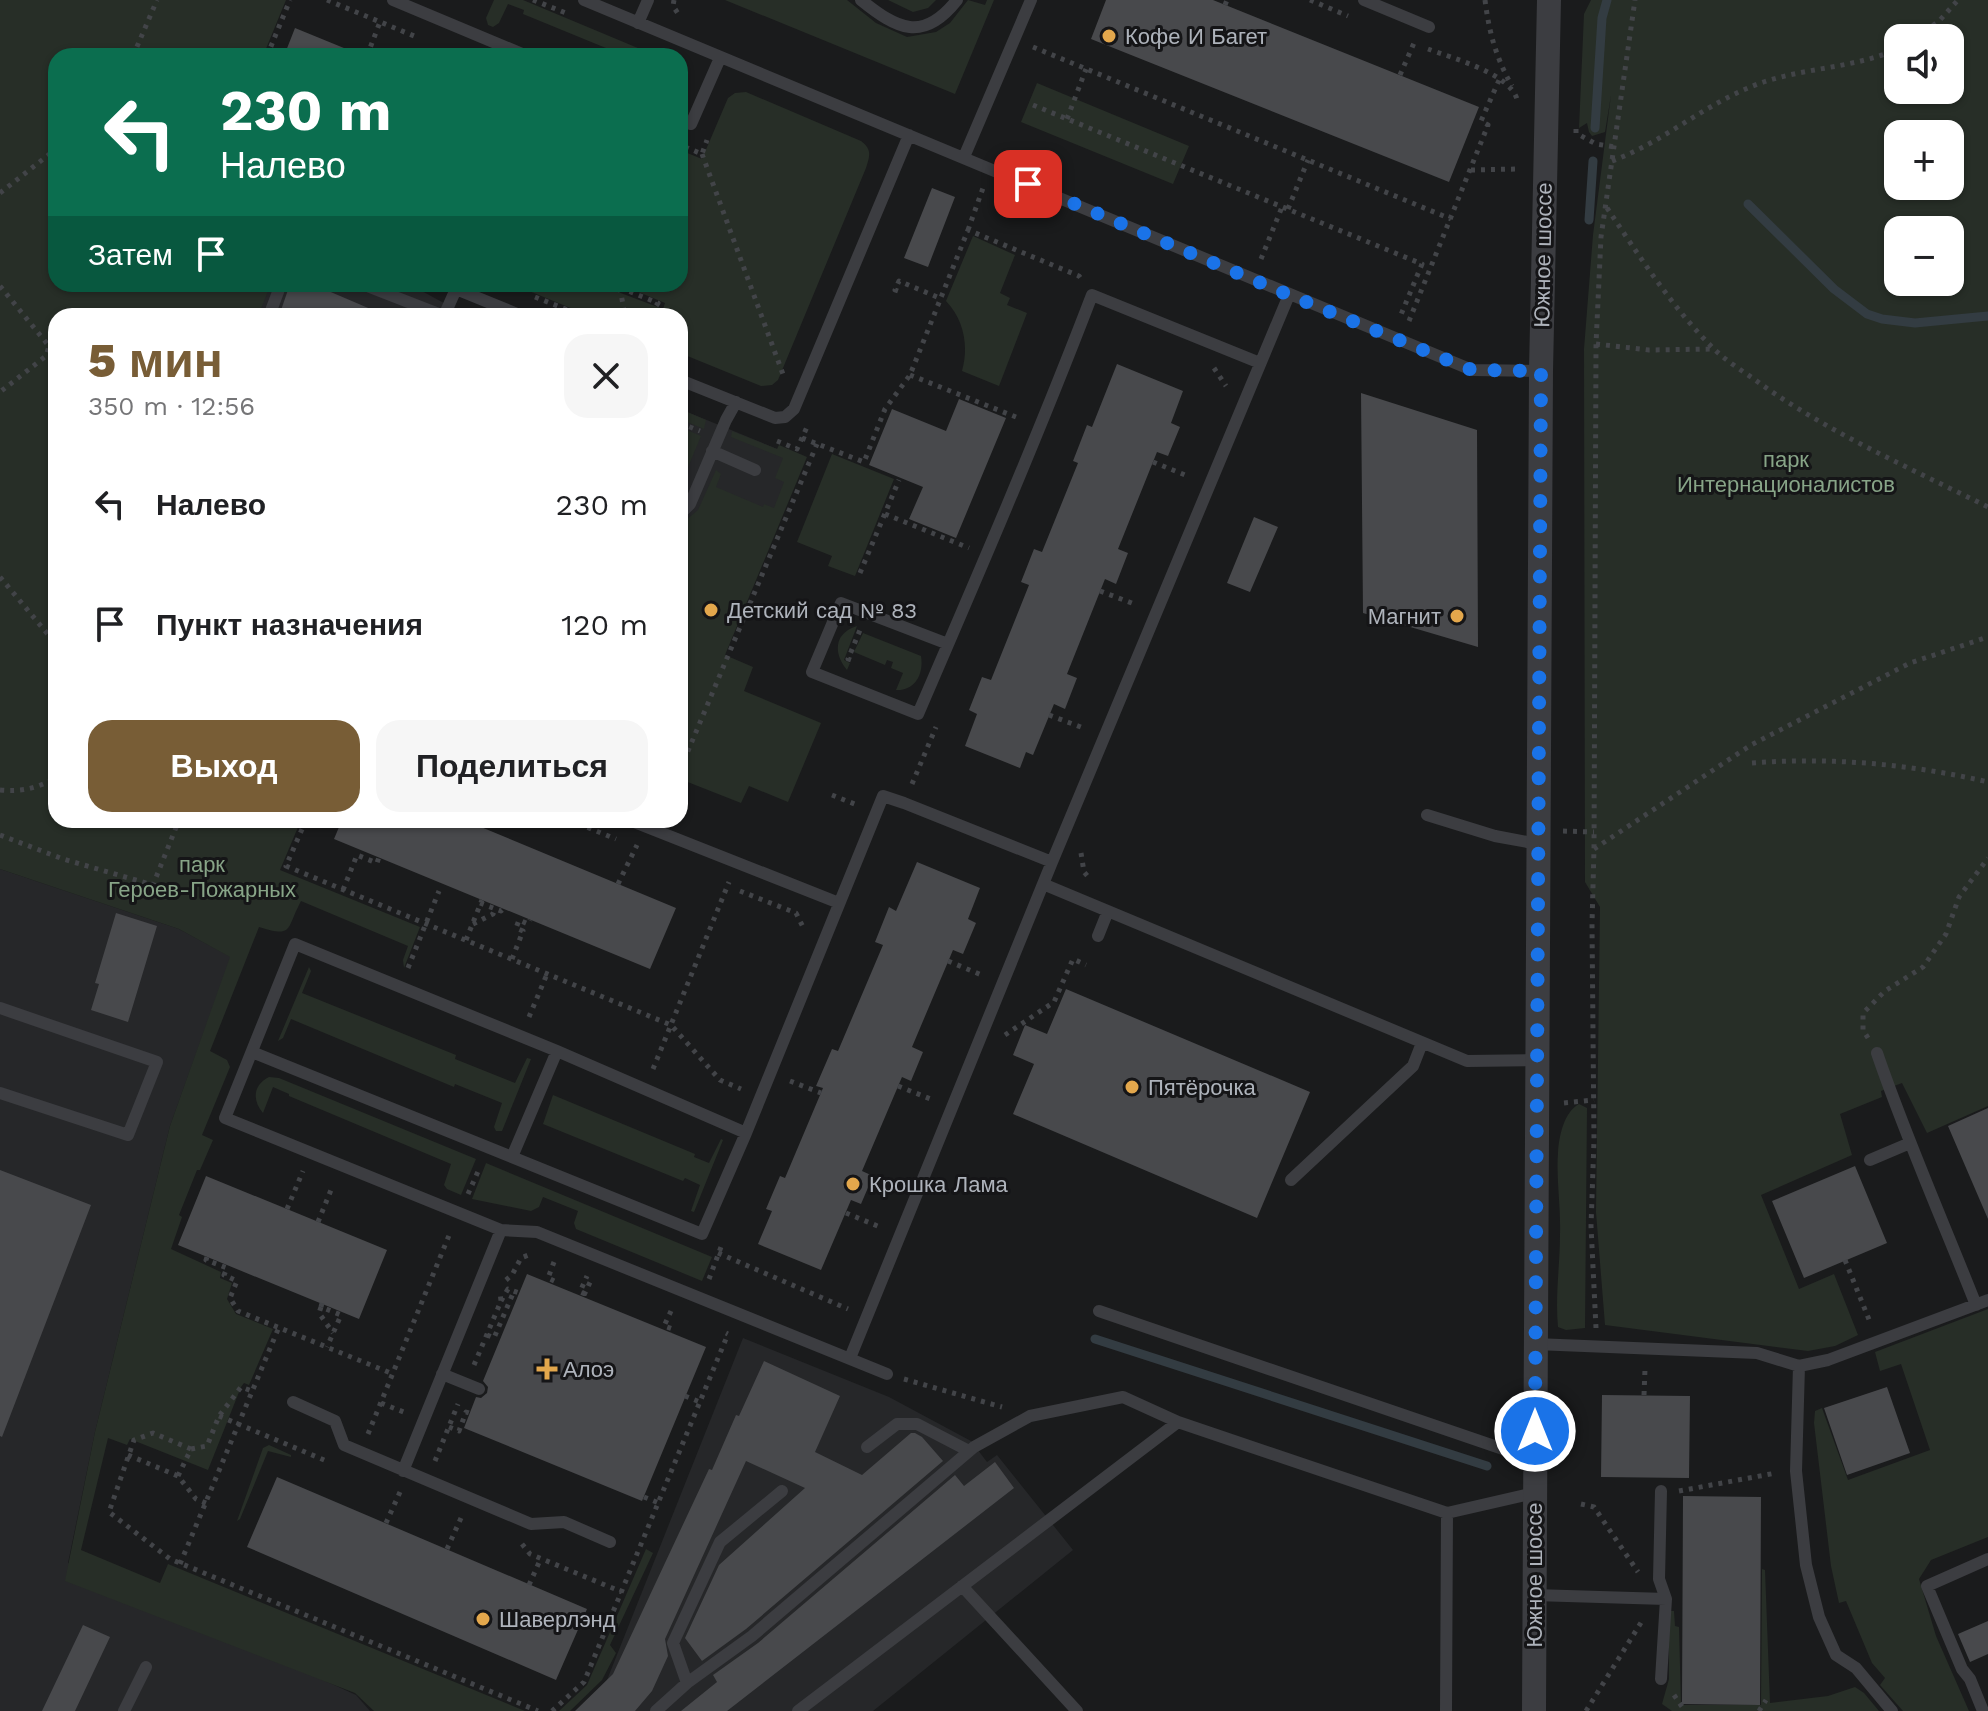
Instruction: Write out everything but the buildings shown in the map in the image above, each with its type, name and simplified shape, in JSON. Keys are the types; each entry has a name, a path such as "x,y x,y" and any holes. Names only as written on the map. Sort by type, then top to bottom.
{"street":[{"name":"Южное шоссе","path":"1534,1711 1541,371 1549,0"}],"lane":[{"path":"393,0 508,48"},
{"path":"584,0 1472,370 1541,371"},
{"path":"638,23 648,0"},
{"path":"861,0 906,28 922,27 938,20 957,0"},
{"path":"964,157 1031,0"},
{"path":"1364,0 1429,27"},
{"path":"688,123 691,124 720,58"},
{"path":"688,383 775,418 785,417 794,409 909,135"},
{"path":"382,292 424,308"},
{"path":"463,292 502,308"},
{"path":"948,644 841,603 812,672 918,714 948,644 1041,427 1092,295 1260,363"},
{"path":"850,1358 1052,862 1289,295"},
{"path":"688,506 736,402"},
{"path":"712,451 755,470"},
{"path":"252,1052 702,1234 883,796 1052,862"},
{"path":"1427,815 1495,836 1538,844"},
{"path":"649,828 839,903"},
{"path":"1043,884 1467,1061 1537,1060"},
{"path":"1098,936 1108,911"},
{"path":"746,1133 557,1051 295,944 225,1118 501,1230 537,1232 887,1374"},
{"path":"0,1008 157,1062 128,1135 0,1093"},
{"path":"1291,1180 1413,1066 1422,1043"},
{"path":"512,1157 557,1051"},
{"path":"1535,1344 1757,1353 1799,1366 1828,1360 1982,1303 1899,1120 1877,1053"},
{"path":"1870,1160 1910,1143"},
{"path":"403,1471 501,1230"},
{"path":"1099,1311 1535,1460"},
{"path":"1799,1366 1796,1471 1806,1565 1819,1617 1836,1655 1856,1668 1892,1711"},
{"path":"442,1374 479,1389"},
{"path":"656,1711 687,1683 752,1636 969,1451 1030,1416 1123,1397 1178,1422 1447,1513 1534,1493"},
{"path":"293,1402 335,1421 344,1445 531,1524 564,1522 610,1542"},
{"path":"798,1711 1178,1422"},
{"path":"867,1447 897,1424 917,1424 969,1451"},
{"path":"687,1683 673,1643 720,1542 782,1491"},
{"path":"1661,1491 1659,1579 1666,1599 1661,1679"},
{"path":"1446,1711 1447,1513"},
{"path":"1983,1711 1927,1586 1988,1559"},
{"path":"962,1586 1077,1711"},
{"path":"1534,1595 1666,1599"},
{"path":"124,1711 146,1667"}],"path":[{"path":"136,48 157,0"},
{"path":"270,48 290,0"},
{"path":"327,0 422,39"},
{"path":"674,0 676,13 683,19"},
{"path":"1485,0 1489,32 1516,94"},
{"path":"1582,1345 1597,1326 1591,1226 1596,344 1601,237 1635,0"},
{"path":"1935,24 1958,0"},
{"path":"370,48 380,22"},
{"path":"1027,60 1037,35"},
{"path":"1400,75 1414,43"},
{"path":"1033,47 1451,219"},
{"path":"1612,161 1639,151 1705,109 1773,78 1853,64 1884,54"},
{"path":"1067,119 1086,69"},
{"path":"1409,321 1488,125 1481,121 1500,78"},
{"path":"1033,105 1422,264 1400,317 1423,327"},
{"path":"1576,121 1576,133 1596,144 1615,147"},
{"path":"711,130 702,154 784,377"},
{"path":"688,148 702,154"},
{"path":"0,193 48,155"},
{"path":"1252,279 1308,160"},
{"path":"1471,170 1518,170"},
{"path":"802,438 864,462 885,409 910,375 942,299 982,187 997,193"},
{"path":"1606,207 1652,274 1714,349 1808,416 1988,507"},
{"path":"968,230 1079,276 1092,295"},
{"path":"1261,259 1274,264"},
{"path":"898,291 895,290 899,281 942,299"},
{"path":"0,286 48,345"},
{"path":"631,292 658,303 656,306"},
{"path":"530,295 563,308"},
{"path":"1596,344 1649,350 1714,349"},
{"path":"0,392 46,356 48,349"},
{"path":"1224,391 1239,354"},
{"path":"780,384 790,363"},
{"path":"1203,363 1214,368 1226,383"},
{"path":"910,375 1021,419"},
{"path":"769,438 797,449 808,424"},
{"path":"688,751 817,444"},
{"path":"1153,462 1190,477"},
{"path":"1184,491 1195,464"},
{"path":"860,573 899,480"},
{"path":"885,514 972,549"},
{"path":"0,577 48,634"},
{"path":"1100,591 1137,606"},
{"path":"1131,619 1143,591"},
{"path":"1594,849 1751,745 1910,663 1988,637"},
{"path":"1049,715 1086,729"},
{"path":"1081,742 1092,715"},
{"path":"927,788 913,782 936,726"},
{"path":"1752,763 1807,759 1938,771 1988,782"},
{"path":"0,790 17,792 48,782"},
{"path":"0,835 63,859 153,885 176,828"},
{"path":"303,828 286,866 671,1025 720,1080 760,1097"},
{"path":"588,828 622,842"},
{"path":"1085,840 1081,862 1091,880 1099,883"},
{"path":"618,884 635,847 648,853"},
{"path":"343,890 357,855 377,863 379,857"},
{"path":"1877,1053 1863,1030 1863,1013 1885,991 1923,967 1946,934 1959,897 1988,858"},
{"path":"645,1089 737,863"},
{"path":"715,880 796,913 802,921 804,934"},
{"path":"400,987 439,891"},
{"path":"466,940 481,901 495,909 503,909"},
{"path":"472,924 493,914 495,909"},
{"path":"512,959 523,931 516,928 519,920 528,924 530,920"},
{"path":"1009,1022 1004,1035 1054,1002 1073,959 1086,965"},
{"path":"948,961 985,977"},
{"path":"979,990 990,964"},
{"path":"520,1036 547,974"},
{"path":"784,1095 790,1081 821,1093"},
{"path":"898,1086 934,1101 939,1087"},
{"path":"1559,1106 1566,1101 1594,1100"},
{"path":"466,1197 489,1148"},
{"path":"287,1209 303,1171"},
{"path":"318,1222 334,1184"},
{"path":"846,1213 881,1228"},
{"path":"875,1241 887,1214"},
{"path":"361,1452 452,1228"},
{"path":"701,1298 725,1240"},
{"path":"719,1254 847,1308 865,1319"},
{"path":"501,1301 500,1293 505,1280 512,1275 521,1258 538,1255"},
{"path":"207,1257 206,1260 227,1268 224,1275 237,1281 230,1298 238,1311 393,1374"},
{"path":"546,1258 565,1266"},
{"path":"1845,1260 1878,1341"},
{"path":"554,1262 548,1278 556,1282 555,1285"},
{"path":"576,1271 604,1283"},
{"path":"585,1281 580,1292 584,1295 592,1278"},
{"path":"473,1369 487,1335 501,1301 508,1289 516,1292 494,1338 487,1335"},
{"path":"844,1316 853,1295"},
{"path":"327,1347 334,1333 341,1315 322,1305 319,1313 334,1333"},
{"path":"671,1311 664,1326 673,1329 672,1333"},
{"path":"180,1564 279,1327"},
{"path":"552,1711 584,1682 728,1334 717,1329"},
{"path":"887,1374 1030,1416"},
{"path":"252,1391 241,1387 219,1416 207,1446 191,1449 153,1433 134,1440 109,1512 180,1564 538,1711"},
{"path":"685,1396 700,1402"},
{"path":"435,1460 461,1397"},
{"path":"449,1427 459,1431 466,1412 469,1413"},
{"path":"178,1476 191,1449"},
{"path":"128,1455 178,1476 196,1499 206,1503"},
{"path":"1661,1491 1678,1491 1796,1471"},
{"path":"386,1523 400,1492"},
{"path":"644,1497 659,1503"},
{"path":"1581,1504 1594,1507 1644,1581 1666,1599 1650,1608 1586,1711"},
{"path":"447,1549 461,1518"},
{"path":"529,1585 541,1558"},
{"path":"1759,1711 1766,1700"}],"shaded area":[{"path":"266,292 424,292 453,308 258,308"},
{"name":"Детский сад № 83","path":"688,412 804,460 688,740"},
{"path":"0,869 179,929 231,957 170,1126 95,1432 68,1563 356,1695 370,1711 0,1711"},
{"path":"743,1338 889,1397 971,1441 987,1462 997,1455 1073,1550 873,1711 579,1711 603,1690"}],"green space":[{"name":"парк Героев-Пожарных","path":"0,0 286,0 266,48 48,48 48,292 268,292 261,308 48,308 48,828 298,828 280,870 420,927 404,968 403,960 408,946 301,901 288,929 278,932 259,927 210,1051 227,1060 230,1067 202,1135 213,1140 179,1215 182,1217 171,1249 221,1272 220,1278 232,1283 227,1299 236,1314 273,1329 249,1385 244,1383 241,1387 208,1470 130,1439 127,1445 108,1438 81,1550 160,1583 168,1564 525,1711 374,1711 355,1693 65,1581 95,1432 170,1126 230,957 179,929 0,869"},
{"path":"494,0 523,0 638,48 606,48 523,14 524,10 508,4 499,23 493,27 488,25 486,18"},
{"path":"725,0 847,0 876,23 907,37 936,32 950,23 968,0 985,5 987,0 994,0 955,94"},
{"path":"888,0 936,0 928,8 913,12"},
{"name":"парк Интернационалистов","path":"1591,0 1988,0 1988,1106 1927,1133 1902,1083 1881,1091 1882,1097 1840,1114 1852,1155 1761,1195 1799,1289 1834,1274 1858,1335 1835,1346 1808,1351 1605,1325 1596,1212 1600,907 1585,882 1584,349 1593,235 1611,95 1605,132 1592,136 1587,123 1579,128 1584,14"},
{"path":"1037,83 1189,146 1173,184 1021,122"},
{"path":"746,92 861,141 869,153 866,168 778,380 772,385 761,386 688,356 688,308 663,308 665,303 638,292 688,292 688,153 702,159 728,98 735,93"},
{"path":"973,236 1015,255 1000,293 1010,298 1007,305 1027,313 999,386 962,371 965,352 961,325 946,301"},
{"path":"532,292 618,292 660,308 570,308"},
{"path":"688,412 706,420 704,429 688,422"},
{"path":"688,430 701,436 688,467"},
{"path":"732,431 807,457 725,655 753,667 744,691 821,723 788,802 749,786 741,803 688,782 688,518 698,510 716,470 721,474 716,487 763,507 764,504 774,508 784,482 775,478 783,458 731,437"},
{"path":"832,454 894,479 855,576 828,566 832,556 797,542"},
{"path":"857,626 844,660 850,663 847,670 839,657 838,644 844,633"},
{"path":"863,633 921,656 917,680 908,688 896,690 903,673 891,668 893,662 887,660 885,665 854,652"},
{"path":"309,967 311,971 302,993 456,1055 455,1059 515,1083 527,1058 531,1059 502,1131 496,1131 494,1127 502,1103 455,1084 454,1087 291,1019 283,1038 278,1041"},
{"path":"269,1077 279,1078 476,1159 461,1195 444,1185 451,1164 273,1087 263,1113 256,1093 260,1084"},
{"path":"553,1095 695,1154 694,1157 709,1163 723,1140 694,1212 691,1211 700,1185 685,1178 683,1181 543,1124"},
{"path":"1579,1104 1587,1108 1585,1328 1566,1330 1558,1327 1557,1315 1560,1224 1558,1153 1566,1119"},
{"path":"486,1163 712,1257 702,1281 576,1229 574,1223 578,1211 543,1197 539,1207 531,1211 472,1199"},
{"path":"1988,1309 1988,1537 1931,1560 1919,1579 1936,1636 1969,1711 1903,1711 1880,1685 1885,1678 1872,1663 1846,1601 1839,1603 1831,1566 1815,1411 1822,1408 1848,1480 1930,1450 1901,1364 1880,1371 1875,1352"},
{"path":"269,1445 291,1457 268,1451 237,1521 263,1448"},
{"path":"646,1549 653,1553 610,1645 616,1653 602,1680 570,1711 559,1711 587,1685"},
{"path":"1762,1569 1765,1570 1770,1703 1828,1696 1855,1687 1879,1711 1672,1711 1662,1704 1669,1679 1669,1611 1674,1611 1675,1626 1679,1627 1681,1705 1761,1705"}],"waterway":[{"path":"1595,128 1602,18 1607,0"},
{"path":"1589,220 1593,161"},
{"path":"1748,204 1834,289 1867,314 1915,323 1988,316"},
{"path":"1095,1339 1487,1466"}],"place":[{"name":"Кофе И Багет","path":"1109,36"},
{"name":"Детский сад № 83","path":"711,610"},
{"name":"Магнит","path":"1457,616"},
{"name":"Пятёрочка","path":"1132,1087"},
{"name":"Крошка Лама","path":"853,1184"},
{"name":"Алоэ","path":"547,1369"},
{"name":"Шаверлэнд","path":"483,1619"}],"route":[{"path":"1028,184 1472,370 1541,371 1535,1431"}]}
